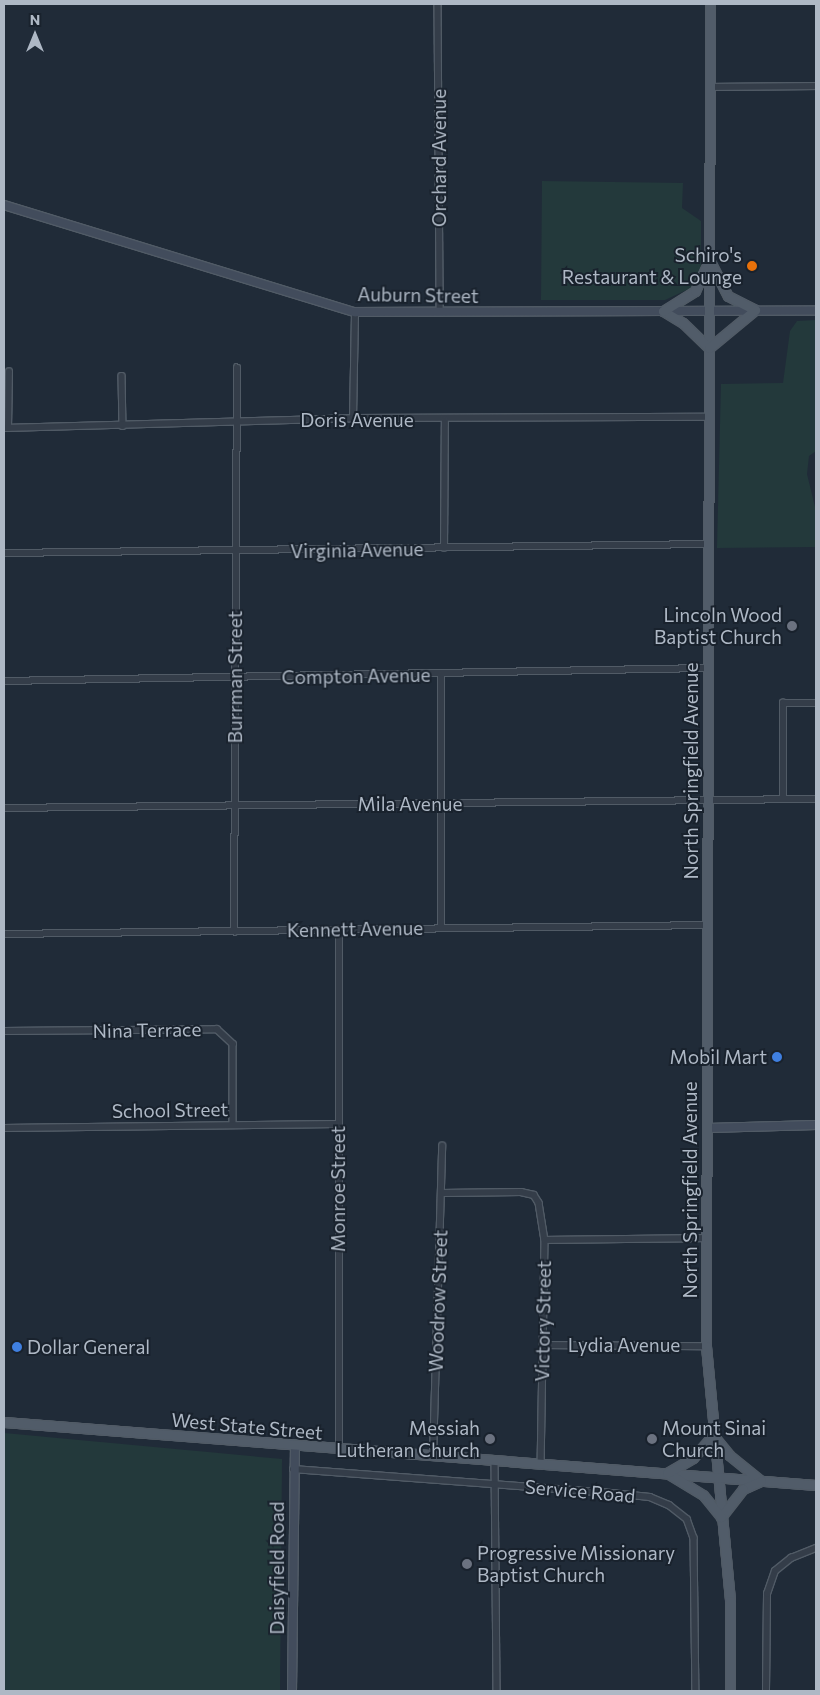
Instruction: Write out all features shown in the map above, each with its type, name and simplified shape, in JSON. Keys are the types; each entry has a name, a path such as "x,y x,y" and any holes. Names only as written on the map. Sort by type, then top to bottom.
{"main road":[{"name":"North Springfield Avenue","path":"710,4 706,1346 730,1602 730,1691"},
{"name":"Auburn Street","path":"4,205 355,312 816,310"},
{"path":"709,260 728,296 755,310 709,348 683,323 664,311 695,291 709,260"},
{"path":"708,1128 816,1126"},
{"name":"West State Street","path":"4,1422 295,1446 541,1462 816,1485"},
{"path":"713,1436 729,1455 761,1481 743,1489 721,1517 703,1495 667,1473 694,1458 713,1436"},
{"name":"Daisyfield Road","path":"292,1691 293,1469 295,1446"}],"street":[{"name":"Orchard Avenue","path":"438,4 440,312"},
{"path":"710,87 816,86"},
{"path":"353,418 355,312"},
{"name":"Burrman Street","path":"234,932 234,804 237,677 234,553 237,368"},
{"path":"6,428 9,372"},
{"path":"122,376 123,426"},
{"name":"Doris Avenue","path":"6,428 353,418 445,420 710,417"},
{"path":"444,548 445,420"},
{"name":"Virginia Avenue","path":"4,553 234,553 709,544"},
{"name":"Compton Avenue","path":"4,681 707,668"},
{"path":"441,927 444,804 442,674"},
{"path":"783,800 783,703 816,703"},
{"name":"Mila Avenue","path":"4,808 816,799"},
{"name":"Kennett Avenue","path":"4,934 707,925"},
{"name":"Monroe Street","path":"339,929 337,1124 339,1449"},
{"name":"Nina Terrace","path":"4,1031 217,1029 233,1044 232,1125"},
{"name":"School Street","path":"4,1128 337,1124"},
{"name":"Woodrow Street","path":"433,1456 442,1146"},
{"name":"Victory Street","path":"442,1193 521,1192 534,1195 539,1203 545,1240 541,1462"},
{"path":"545,1240 707,1238"},
{"name":"Lydia Avenue","path":"542,1345 706,1346"},
{"path":"495,1460 498,1485 497,1691"},
{"name":"Service Road","path":"293,1469 650,1497 687,1519 696,1564 696,1691"},
{"path":"766,1691 767,1594 775,1572 791,1558 816,1548"}],"green space":[{"path":"542,181 683,183 682,208 701,221 701,267 693,287 665,300 541,300"},
{"path":"816,320 816,451 809,456 807,474 816,511 816,547 717,548 721,384 783,383 790,331 797,321"},
{"path":"4,1433 282,1459 280,1691 4,1691"}],"place":[{"name":"Schiro's Restaurant & Lounge","path":"752,266"},
{"name":"Lincoln Wood Baptist Church","path":"792,626"},
{"name":"Mobil Mart","path":"777,1057"},
{"name":"Dollar General","path":"17,1347"},
{"name":"Messiah Lutheran Church","path":"490,1439"},
{"name":"Mount Sinai Church","path":"652,1439"},
{"name":"Progressive Missionary Baptist Church","path":"467,1564"}]}
